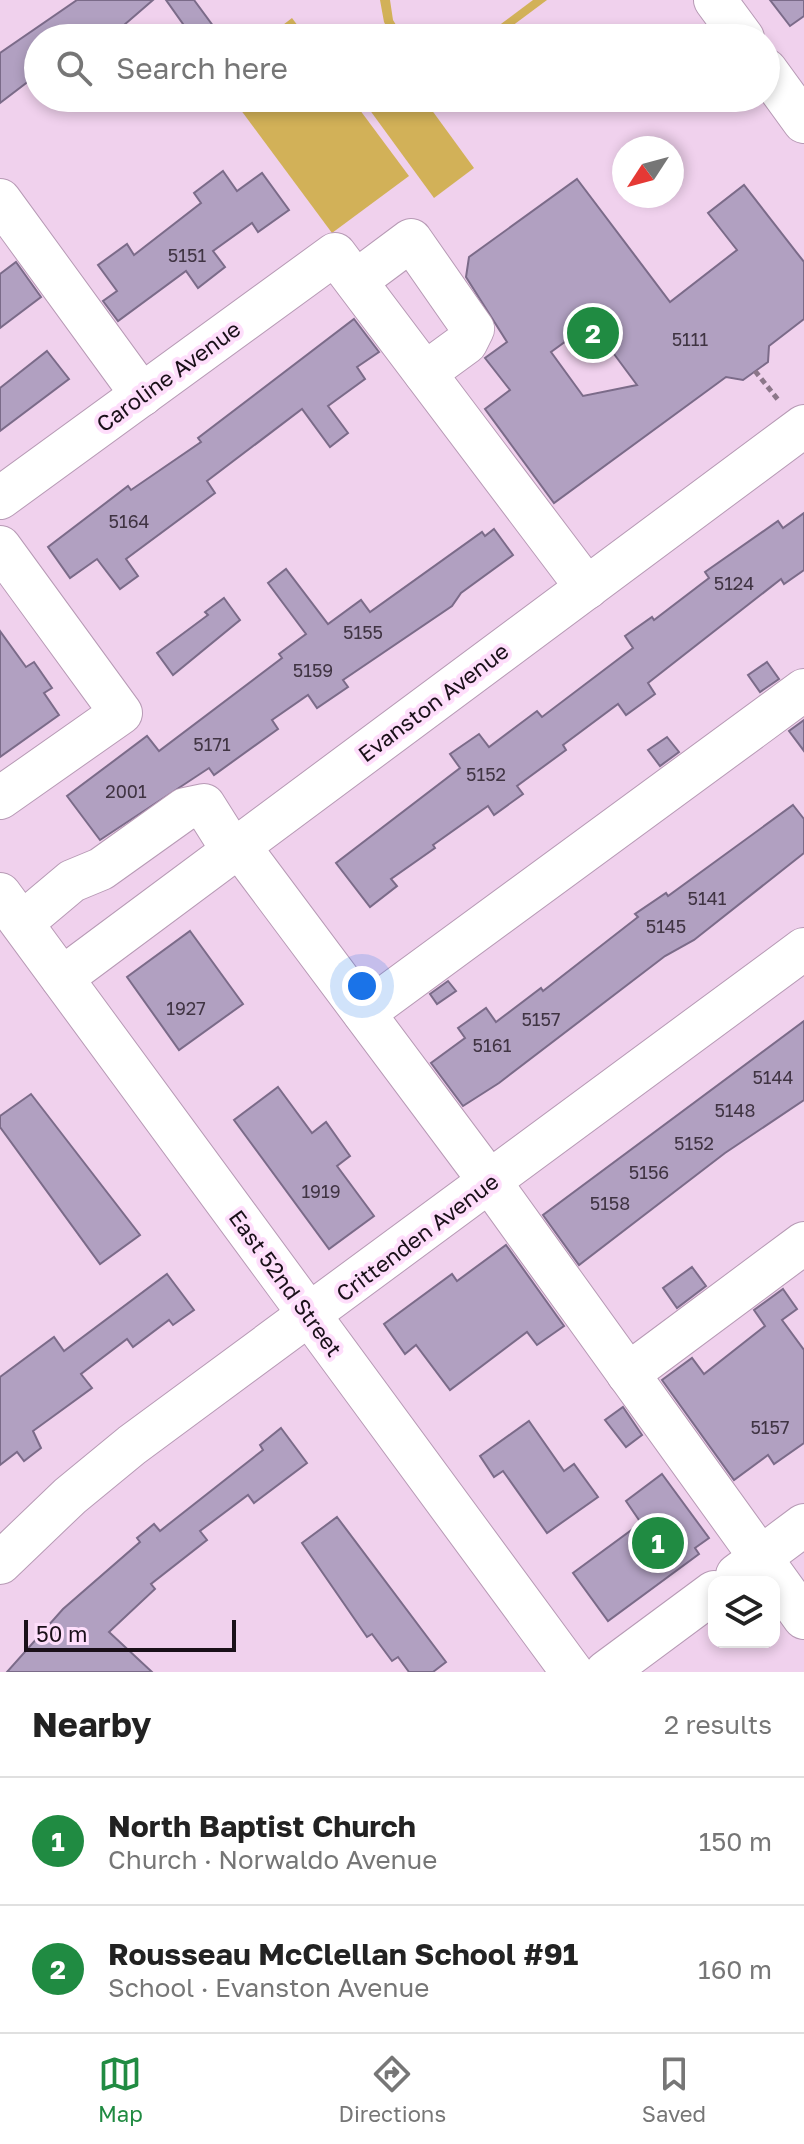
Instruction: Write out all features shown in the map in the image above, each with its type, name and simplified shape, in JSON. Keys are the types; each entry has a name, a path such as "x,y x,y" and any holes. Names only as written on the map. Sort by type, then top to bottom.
{"street":[{"path":"715,0 733,24"},
{"path":"780,89 804,122"},
{"path":"0,200 142,395"},
{"name":"Caroline Avenue","path":"0,498 142,395 345,267 411,240 473,329 466,343 425,373"},
{"path":"345,267 587,588"},
{"name":"Evanston Avenue","path":"62,978 587,588 795,418"},
{"path":"0,547 121,713 0,798"},
{"path":"364,1013 804,690"},
{"path":"11,909 101,869 185,809 204,805 490,1182 628,1374 744,1570 804,1618"},
{"name":"East 52nd Street","path":"11,909 572,1672"},
{"name":"Crittenden Avenue","path":"0,1563 49,1514 111,1461 804,949"},
{"path":"628,1374 804,1243"},
{"path":"744,1570 804,1525"},
{"path":"606,1672 708,1596"}],"path":[{"path":"755,371 795,418"}],"shaded area":[{"path":"380,0 390,0 395,24 384,22"},
{"path":"533,0 547,0 515,24 501,24"},
{"path":"242,112 361,112 409,176 332,233"},
{"path":"371,112 433,112 474,168 434,198"}],"building":[{"path":"77,0 153,0 125,24 42,24"},
{"path":"166,0 194,0 212,24 183,24"},
{"path":"770,0 804,0 804,16 790,26"},
{"path":"24,36 24,85 0,103 0,53"},
{"path":"223,171 237,191 262,173 289,210 258,232 252,223 213,251 225,267 198,288 186,271 118,321 103,301 117,291 98,265 127,244 134,255 201,203 194,193"},
{"path":"577,179 670,302 737,250 708,213 744,185 804,262 804,319 769,346 768,362 743,380 726,377 554,503 485,409 510,390 485,358 507,342 466,277 469,257","holes":["591,323 637,385 583,396 551,352"]},
{"path":"16,262 41,297 0,328 0,274"},
{"path":"354,319 379,352 357,367 365,379 328,406 348,433 330,447 302,409 207,481 215,493 126,559 138,576 120,589 97,559 70,578 48,547 128,486 131,490 201,442 198,438"},
{"path":"47,351 69,379 0,431 0,388"},
{"path":"804,513 804,570 784,584 781,579 648,683 655,694 626,715 618,704 563,745 566,750 517,786 523,794 494,815 488,806 433,845 435,848 391,879 397,886 370,907 336,863 460,768 450,754 479,734 489,747 537,711 542,717 633,648 625,636 652,617 654,620 709,578 705,572 778,521 783,528"},
{"path":"494,529 513,555 461,593 452,606 343,680 348,687 317,708 308,695 272,720 278,729 214,775 209,768 100,840 67,796 147,736 159,751 282,658 279,654 306,634 268,583 286,569 328,624 361,600 370,612 482,532 485,536"},
{"path":"224,598 240,620 173,675 157,653 208,615 205,612"},
{"path":"0,631 26,667 34,662 52,688 44,693 59,715 0,757"},
{"path":"767,662 779,679 760,692 748,675"},
{"path":"804,720 804,751 789,731"},
{"path":"667,737 679,752 660,766 648,750"},
{"path":"793,805 804,819 804,853 694,940 665,956 499,1083 463,1106 431,1063 465,1038 458,1028 486,1008 496,1022 541,988 543,991 638,917 635,914 666,893 668,896"},
{"path":"190,931 243,1004 179,1050 127,977"},
{"path":"448,981 456,991 437,1004 430,994"},
{"path":"804,1021 804,1100 725,1153 579,1265 543,1215"},
{"path":"278,1087 312,1133 326,1122 350,1156 337,1166 374,1216 329,1249 234,1120"},
{"path":"31,1094 140,1235 100,1264 0,1127 0,1116"},
{"path":"506,1245 564,1326 537,1345 527,1332 450,1390 416,1345 405,1354 384,1324 452,1274 457,1281"},
{"path":"692,1267 706,1286 677,1308 663,1288"},
{"path":"167,1274 194,1310 173,1325 169,1320 133,1347 127,1339 81,1374 92,1388 33,1431 41,1448 24,1461 17,1452 0,1465 0,1377 54,1337 64,1351"},
{"path":"783,1289 797,1309 782,1320 804,1350 804,1443 774,1464 768,1455 734,1480 662,1380 692,1358 704,1374 765,1326 754,1310"},
{"path":"623,1407 642,1435 626,1447 605,1420"},
{"path":"529,1421 564,1471 574,1464 598,1497 547,1533 503,1471 494,1477 480,1456"},
{"path":"281,1428 307,1463 254,1503 248,1495 200,1531 207,1540 151,1584 155,1589 109,1632 152,1672 7,1672 63,1609 140,1542 137,1538 154,1524 160,1531 263,1450 260,1445"},
{"path":"662,1474 709,1538 695,1548 699,1554 608,1621 573,1573 641,1523 626,1501"},
{"path":"337,1517 446,1662 433,1672 409,1672 398,1657 392,1661 372,1634 367,1637 302,1543"}],"place":[{"name":"Rousseau McClellan School #91","path":"593,333"},
{"name":"North Baptist Church","path":"658,1543"}]}
